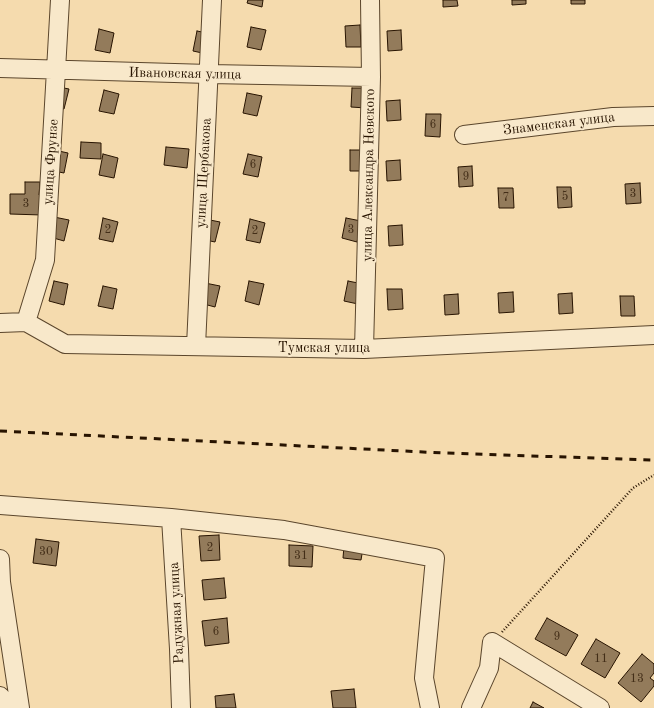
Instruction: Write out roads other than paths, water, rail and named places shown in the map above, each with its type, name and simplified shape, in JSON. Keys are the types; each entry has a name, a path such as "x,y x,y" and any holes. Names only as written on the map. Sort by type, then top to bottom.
{"street":[{"name":"улица Фрунзе","path":"26,322 45,260 60,0"},
{"name":"улица Щербакова","path":"196,346 212,0"},
{"name":"улица Александра Невского","path":"364,349 371,77 370,0"},
{"name":"Ивановская улица","path":"0,68 371,77"},
{"name":"Знаменская улица","path":"464,135 613,117 654,116"},
{"path":"0,323 26,322"},
{"name":"Тумская улица","path":"26,322 65,344 364,349 654,335"},
{"path":"0,505 171,518 284,530 435,558 424,678 430,708"},
{"name":"Радужная улица","path":"171,518 181,708"},
{"path":"0,558 1,582 20,708"},
{"path":"471,708 489,668 492,642 600,708"},
{"path":"0,696 11,708"}],"railway":[{"path":"0,431 444,453 654,460"}]}
